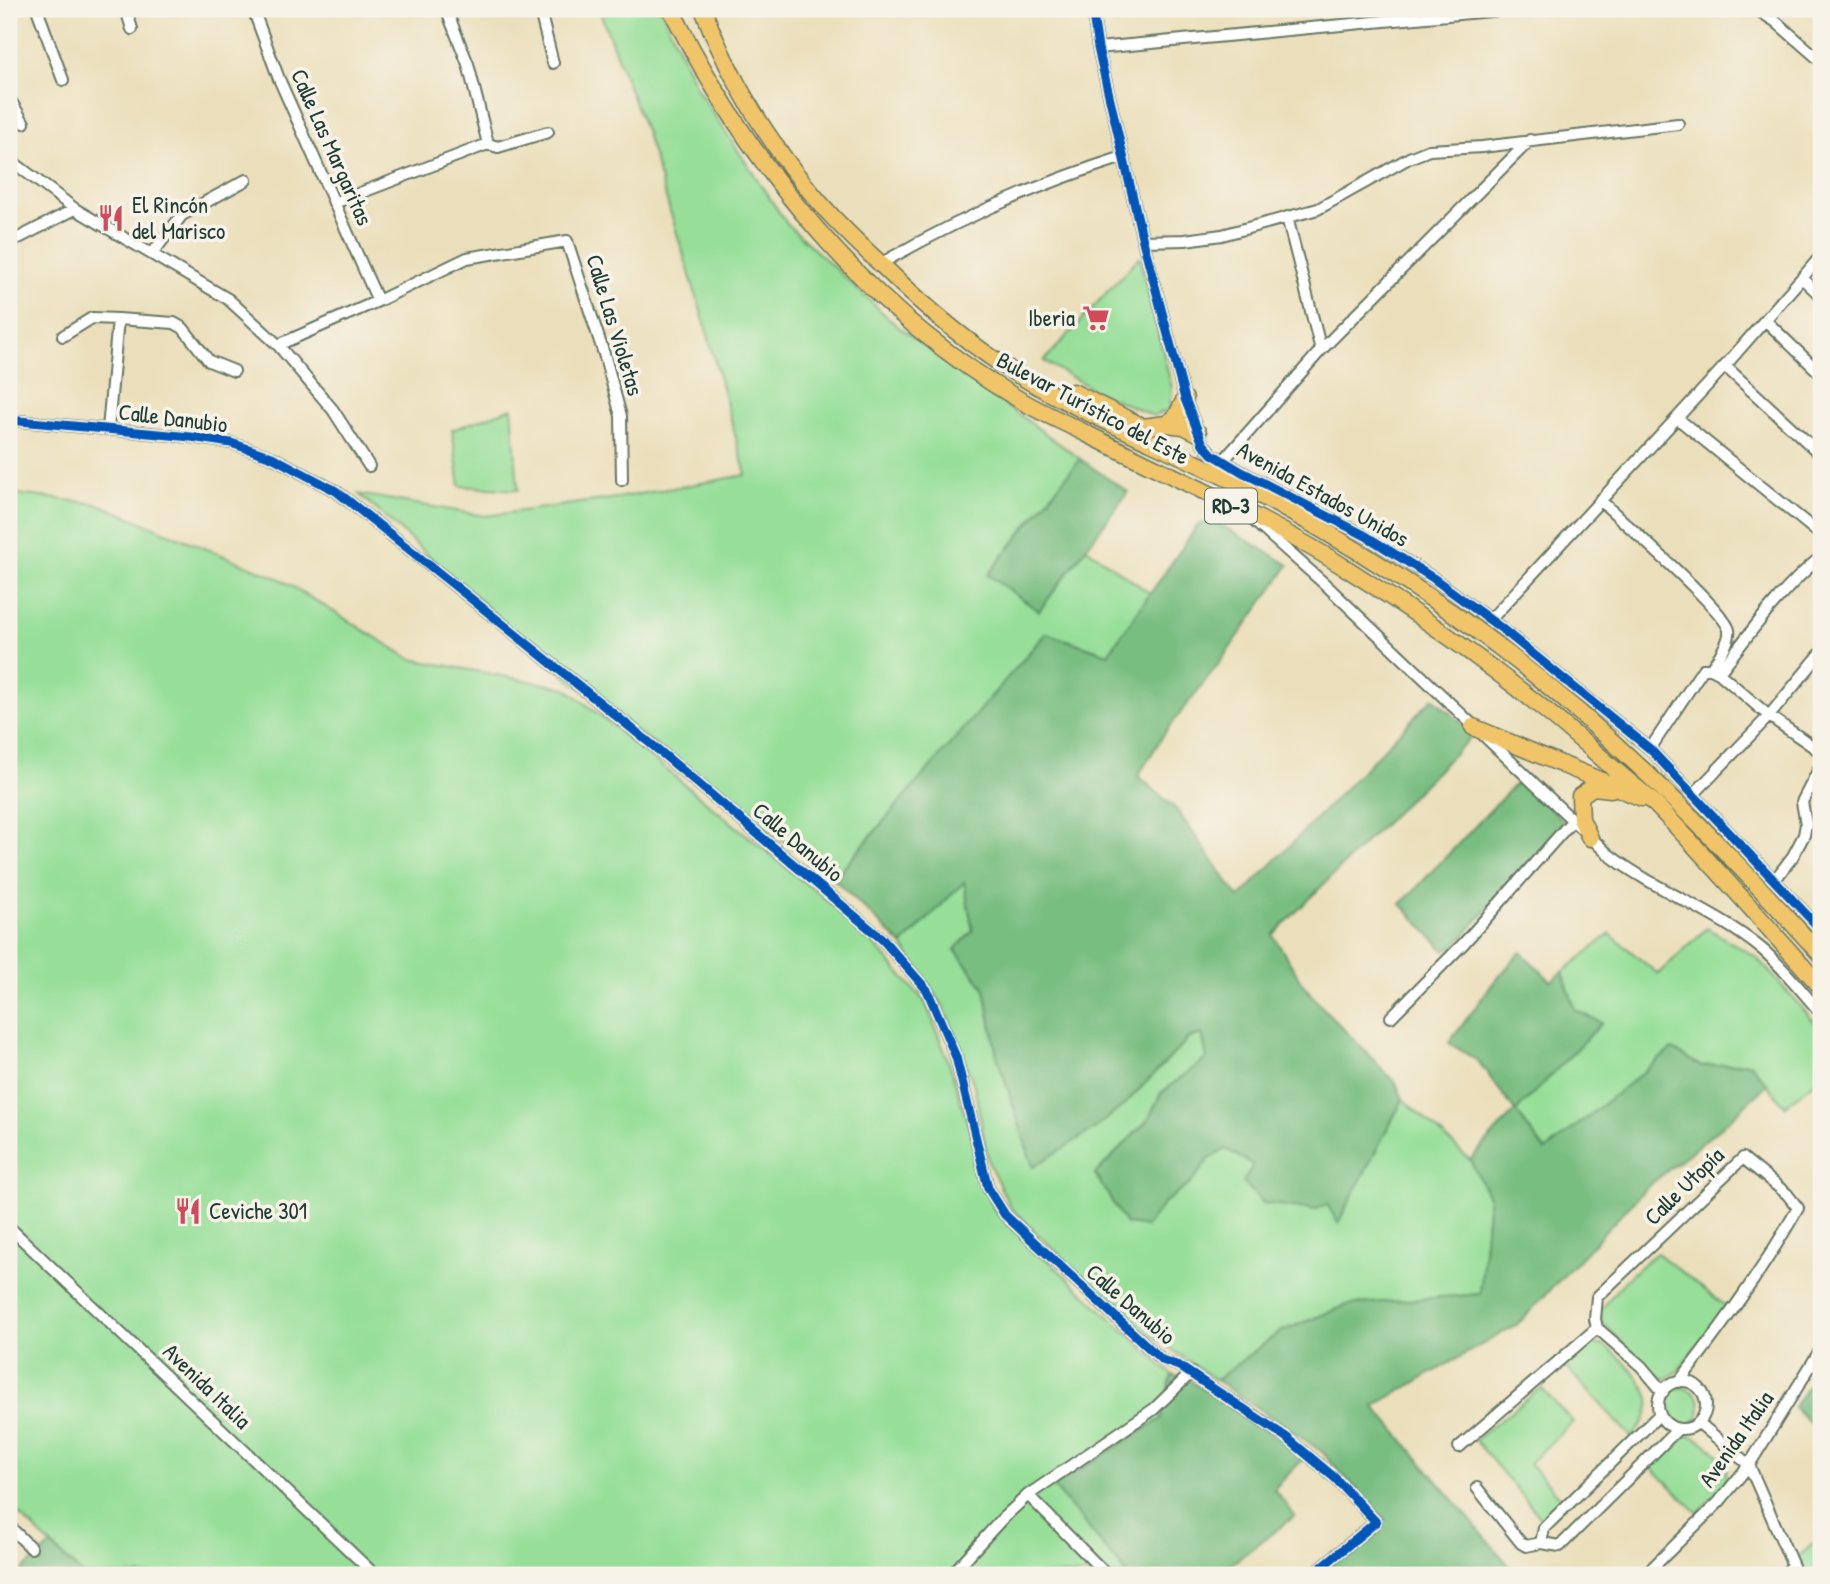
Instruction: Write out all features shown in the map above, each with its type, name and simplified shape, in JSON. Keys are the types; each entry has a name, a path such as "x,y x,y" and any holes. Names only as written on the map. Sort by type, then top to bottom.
{"highway":[{"name":"Bulevar Turístico del Este","path":"671,9 715,90 782,187 831,245 904,316 944,349 1021,401 1244,512 1346,568 1421,617 1539,703 1652,802 1821,986"},
{"name":"Bulevar Turístico del Este","path":"703,9 727,65 794,172 830,214 918,300 965,338 1014,372 1120,429 1220,475 1318,527 1453,614 1550,685 1663,786 1821,955"},
{"path":"918,300 951,316 1017,364 1143,427 1166,424 1184,426 1198,433"},
{"path":"1166,424 1176,417 1185,399"},
{"path":"1473,727 1652,802"},
{"path":"1590,838 1581,819 1580,796 1593,787 1621,790"}],"street":[{"path":"37,9 63,80"},
{"path":"126,9 132,29"},
{"name":"Calle Las Margaritas","path":"253,9 278,79 378,301"},
{"path":"446,9 468,64 488,144"},
{"path":"546,9 541,15 553,64"},
{"name":"Avenida Estados Unidos","path":"1092,9 1098,48 1143,242 1185,399 1198,433 1212,454 1366,536 1433,578 1490,620 1650,749 1774,881 1814,915 1821,930"},
{"path":"1098,48 1512,9"},
{"path":"1756,9 1776,20 1821,61"},
{"path":"9,98 24,123"},
{"path":"1143,242 1202,238 1318,209 1409,158 1429,150 1482,147 1678,124"},
{"path":"334,203 488,144 498,147 548,132"},
{"path":"1223,461 1321,350 1530,140"},
{"path":"880,264 1003,200 1123,157"},
{"path":"9,159 75,209 228,299 278,345 333,410 369,466"},
{"path":"152,254 182,215 246,180"},
{"path":"9,243 75,209"},
{"path":"1287,217 1321,350"},
{"name":"Calle Las Violetas","path":"278,345 467,258 567,241 621,415 622,480"},
{"path":"1490,620 1725,366 1821,256"},
{"path":"1802,278 1821,296"},
{"path":"63,336 92,318 174,323 183,328 209,362 234,371"},
{"path":"108,429 118,319"},
{"path":"1765,320 1821,374"},
{"path":"1725,366 1821,455"},
{"path":"1677,418 1821,535"},
{"name":"Calle Danubio","path":"9,420 231,443 272,457 336,491 656,748 883,940 927,990 932,1001 956,1057 988,1188 1004,1215 1162,1360 1180,1366 1286,1437 1335,1478 1376,1522 1312,1575"},
{"path":"1600,500 1700,594 1729,628 1730,636 1715,671"},
{"path":"1244,512 1327,586 1590,838 1627,869 1720,922 1764,951 1821,1013"},
{"path":"1715,671 1804,571 1821,557"},
{"path":"1694,794 1769,716 1821,653"},
{"path":"1650,749 1703,669 1715,671 1769,716 1821,752"},
{"path":"1774,881 1793,856 1804,835 1806,824 1802,803 1821,765"},
{"path":"1391,1017 1464,943 1572,821"},
{"name":"Calle Utopía","path":"1597,1328 1597,1297 1743,1158 1787,1194 1798,1208 1730,1316 1679,1382"},
{"name":"Avenida Italia","path":"9,1227 375,1575"},
{"path":"1459,1447 1597,1328 1641,1366 1663,1392"},
{"name":"Avenida Italia","path":"1645,1575 1719,1502 1749,1465 1821,1349"},
{"path":"951,1575 1002,1519 1028,1496 1154,1409 1191,1373"},
{"path":"1679,1382 1694,1385 1705,1396 1706,1412 1699,1423 1689,1429 1678,1429 1666,1423 1660,1414 1658,1402 1663,1392 1671,1384 1679,1382"},
{"path":"1541,1543 1544,1528 1660,1414"},
{"path":"1699,1423 1749,1465 1796,1571 1783,1575"},
{"path":"1477,1488 1521,1544 1560,1545 1678,1429"},
{"path":"1028,1496 1107,1575"},
{"path":"9,1526 31,1548"}],"green space":[{"path":"599,9 661,9 697,89 787,224 896,325 1080,459 988,575 1039,611 1086,548 1151,594 1108,654 1046,633 834,879 568,679 359,494 485,516 617,498 746,475 705,324 646,133"},
{"path":"1139,257 1172,388 1170,409 1153,416 1096,391 1044,361"},
{"path":"512,408 518,490 460,486 452,430"},
{"path":"1080,459 1128,492 1039,611 988,575"},
{"path":"9,493 98,504 280,579 411,659 566,688 856,924 926,1003 949,1063 994,1210 1172,1375 1161,1419 1053,1486 1128,1575 83,1575 9,1505"},
{"path":"1214,521 1289,565 1220,662 1164,734 1138,776 1176,809 1239,898 1433,698 1474,734 1273,935 1302,983 1396,1083 1403,1099 1338,1223 1327,1204 1315,1210 1263,1203 1243,1182 1253,1165 1226,1149 1209,1159 1190,1184 1165,1202 1146,1227 1126,1224 1095,1174 1148,1120 1161,1093 1207,1058 1202,1034 1189,1038 1124,1105 1094,1129 1033,1167 997,1056 985,989 955,949 973,931 964,882 902,945 834,879 1046,633 1108,654 1198,525"},
{"path":"1520,779 1564,822 1456,945 1445,951 1401,904"},
{"path":"964,881 973,931 955,950 985,989 997,1056 1094,1129 1124,1105 1189,1038 1202,1034 1207,1058 1161,1093 1148,1120 1095,1174 1146,1226 1165,1202 1190,1184 1209,1159 1226,1149 1327,1204 1338,1222 1403,1099 1470,1160 1489,1196 1480,1294 1347,1305 1280,1332 1216,1380 1121,1314 1011,1208 989,1164 974,1085 944,1007 902,945"},
{"path":"1707,928 1756,957 1821,1029 1821,1077 1785,1106 1750,1063 1701,1066 1672,1049 1546,1151 1516,1111 1602,1023 1575,1010 1563,972 1610,934 1658,974"},
{"path":"1521,952 1551,981 1563,972 1575,1010 1602,1023 1516,1111 1545,1151 1672,1049 1701,1066 1750,1063 1767,1085 1720,1128 1646,1188 1518,1324 1374,1406 1517,1575 1319,1575 1385,1520 1321,1451 1216,1380 1280,1332 1347,1305 1480,1294 1489,1196 1470,1160 1515,1111 1478,1061 1449,1043 1494,982"},
{"path":"1657,1253 1727,1307 1677,1372 1665,1379 1654,1374 1602,1322 1600,1312 1626,1280"},
{"path":"1593,1344 1609,1349 1627,1364 1642,1383 1649,1399 1644,1420 1632,1438 1564,1365"},
{"path":"1821,1366 1821,1435 1794,1407"},
{"path":"1172,1375 1187,1379 1269,1431 1303,1459 1274,1489 1295,1516 1217,1575 1128,1575 1053,1486 1161,1419"},
{"path":"1541,1388 1573,1422 1529,1463 1566,1503 1545,1523 1475,1440"},
{"path":"1681,1388 1694,1394 1700,1407 1694,1420 1681,1426 1668,1420 1662,1407 1668,1394"},
{"path":"1689,1435 1711,1448 1727,1468 1725,1484 1698,1513 1651,1467 1672,1443"},
{"path":"1821,1537 1821,1575 1808,1575 1797,1558"},
{"path":"50,1545 83,1575 17,1575"}],"cycle path":[{"path":"1092,9 1098,48 1143,241 1185,399 1203,444 1212,454 1242,472 1366,536 1433,578 1501,628 1650,749 1821,930"},
{"path":"9,420 231,443 272,457 336,491 656,748 883,940 927,990 956,1057 988,1188 1005,1215 1162,1360 1179,1366 1286,1437 1335,1478 1376,1522 1312,1575"}],"place":[{"name":"El Rincón del Marisco","path":"111,218"},
{"name":"Iberia","path":"1096,318"},
{"name":"Ceviche 301","path":"188,1211"}]}
